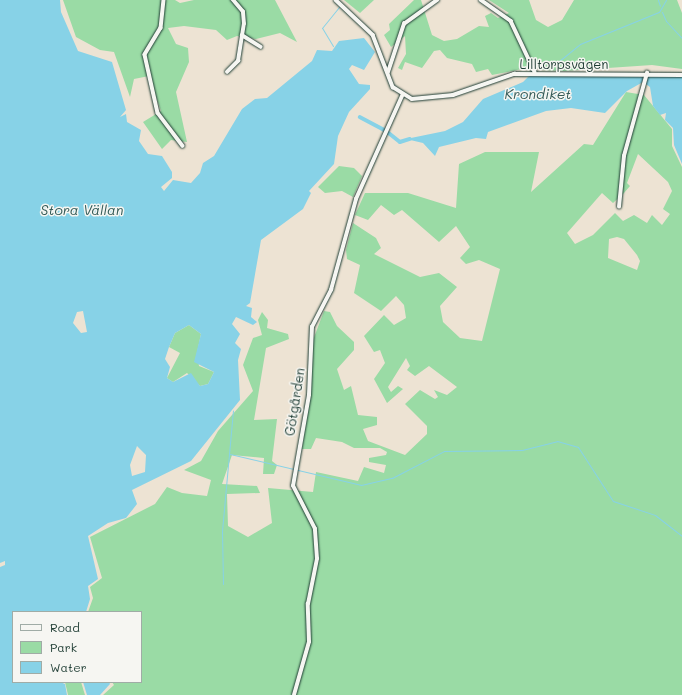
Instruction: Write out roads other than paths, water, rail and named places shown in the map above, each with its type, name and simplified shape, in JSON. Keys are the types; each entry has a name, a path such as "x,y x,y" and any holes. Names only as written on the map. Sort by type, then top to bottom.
{"street":[{"path":"164,0 162,24 146,48 145,59 158,113 183,146"},
{"path":"227,72 238,61 242,35 243,14 233,0"},
{"path":"336,0 373,35 394,89 402,96"},
{"path":"388,72 404,24 437,0"},
{"path":"481,0 512,22 535,72"},
{"path":"242,35 261,47"},
{"name":"Lilltorpsvägen","path":"402,96 418,100 438,98 514,74 535,72 572,76 682,75"},
{"path":"618,208 624,156 646,75"},
{"name":"Götgården","path":"294,695 309,642 308,604 317,559 315,529 293,486 310,387 312,327 331,290 356,199 402,96"}],"water":[{"name":"Stora Vällan","path":"0,0 60,0 61,12 78,51 112,62 126,110 120,117 126,114 127,122 141,130 139,141 148,154 162,156 172,172 172,178 161,187 164,191 173,180 191,183 200,173 203,163 214,156 242,109 255,99 267,98 312,61 317,50 332,51 339,41 364,38 375,52 364,70 352,65 349,69 359,84 370,85 370,89 349,112 338,136 334,164 309,191 311,193 303,209 261,240 250,303 246,306 252,308 251,317 257,322 253,325 236,317 232,324 240,334 235,343 241,349 238,360 240,400 191,461 132,490 137,504 126,518 108,523 88,536 98,579 88,586 90,599 86,611 12,611 12,683 62,683 65,684 67,695 0,695 0,567 5,565 5,561 0,563","holes":["83,311 87,332 81,333 73,323 77,312","189,325 201,334 194,362 214,372 208,384 200,386 191,373 173,382 167,378 170,367 165,359 169,347 175,333","137,446 146,455 145,472 132,476 130,465"]},
{"name":"Krondiket","path":"530,75 682,77 682,164 674,145 673,128 665,120 666,113 660,115 653,106 650,87 643,82 627,91 605,113 571,108 546,111 488,132 486,139 476,138 439,147 435,156 423,143 406,139 445,131 463,122 483,99 523,82"},
{"path":"83,683 110,683 100,695 87,695"}],"waterway":[{"path":"658,0 660,6"},
{"path":"553,66 580,44 659,12 666,0"},
{"path":"333,46 322,28 340,6"},
{"path":"662,12 666,21 682,38"},
{"path":"360,117 386,131"},
{"path":"389,133 400,142 410,139"},
{"path":"223,584 222,531 233,410"},
{"path":"230,454 361,485 392,478 444,451 522,450 557,441 578,447 613,501 655,515 682,536"}]}
